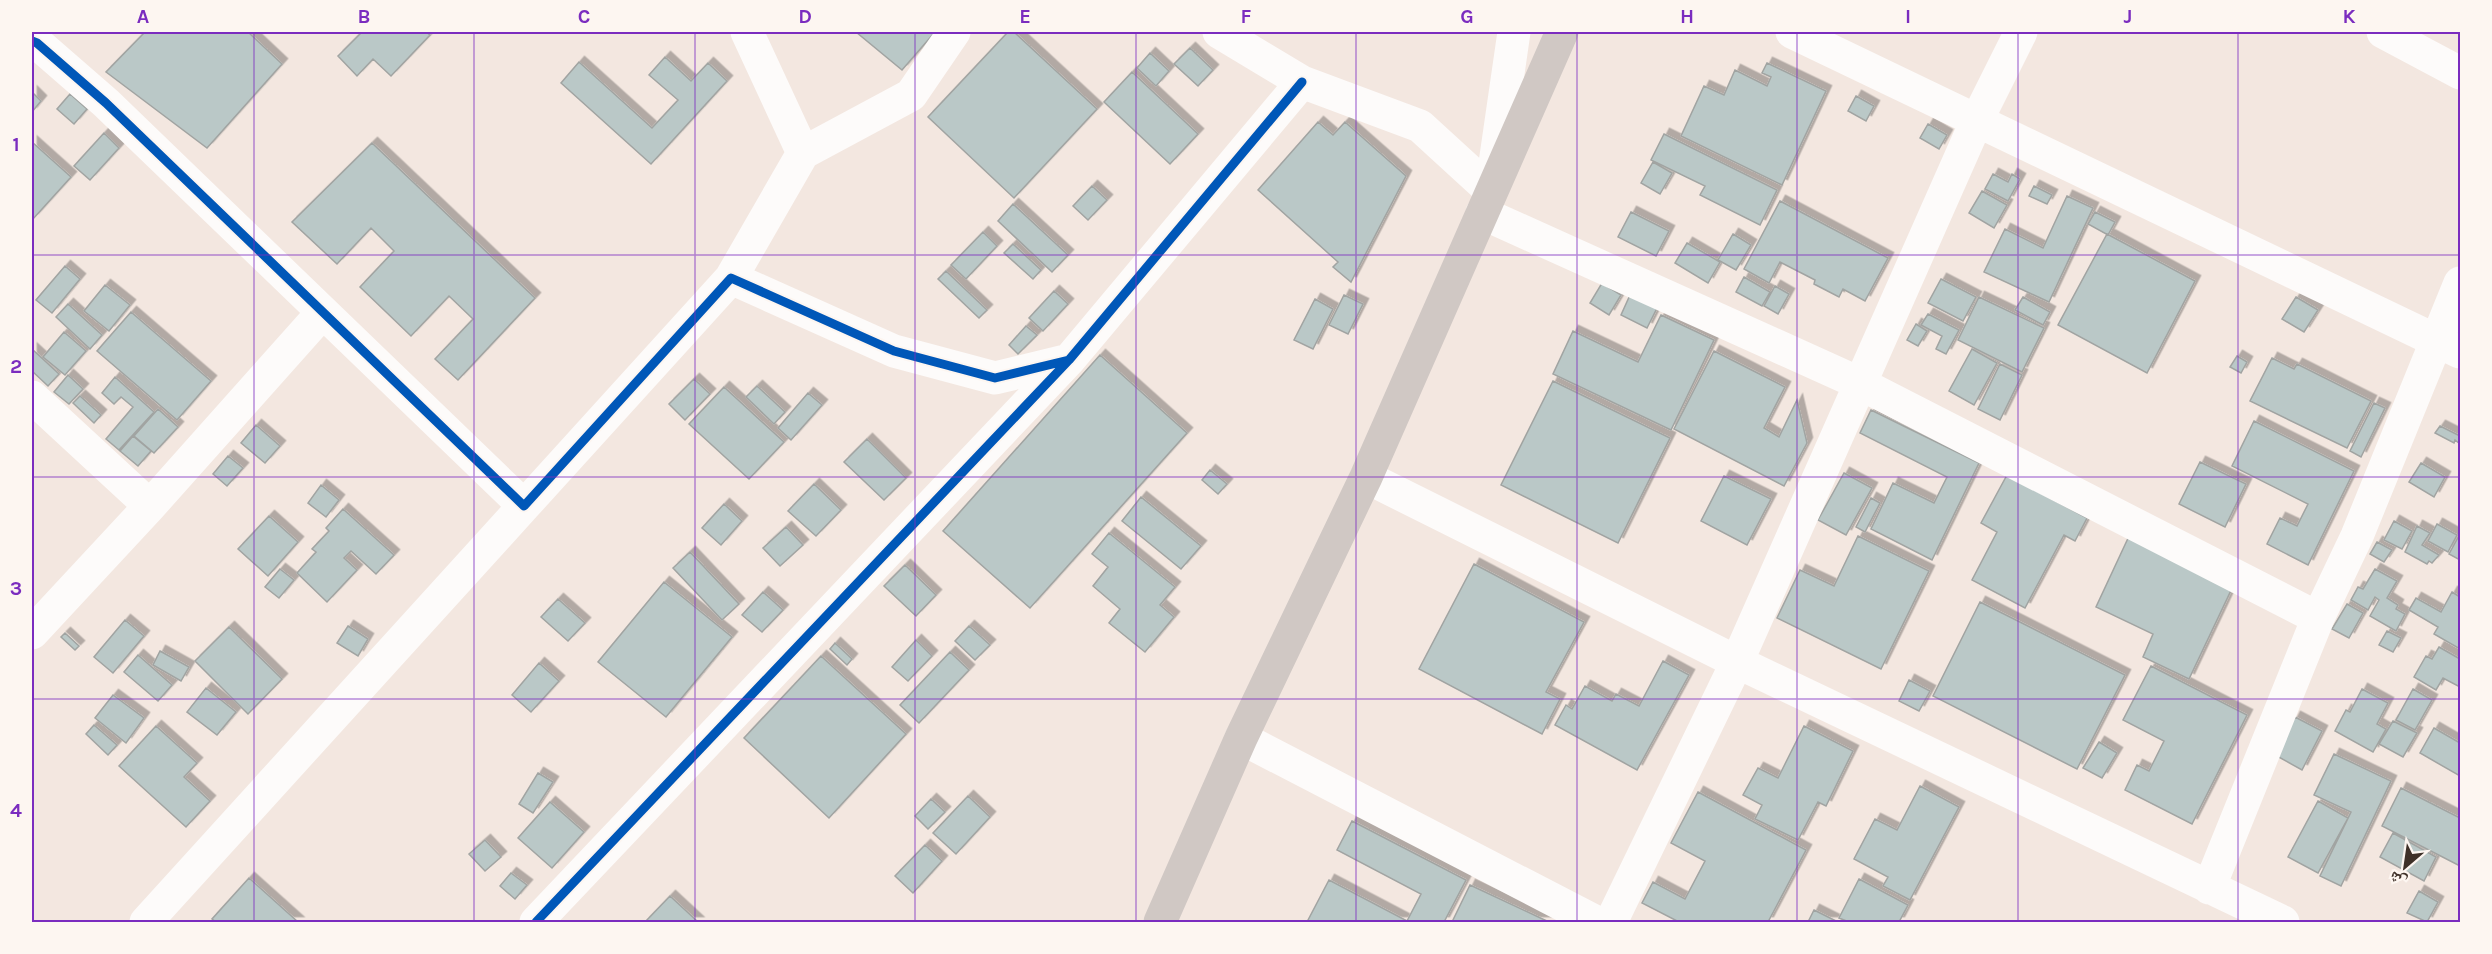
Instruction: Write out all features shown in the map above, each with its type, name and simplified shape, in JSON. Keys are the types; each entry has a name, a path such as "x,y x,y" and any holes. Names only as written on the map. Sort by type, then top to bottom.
{"main road":[{"path":"1160,922 1241,738 1366,477 1562,32"}],"street":[{"path":"747,32 803,153"},
{"path":"146,922 731,278 803,153 911,95 954,32"},
{"path":"1219,32 1302,82 1420,126 1487,202 1859,383 2318,618"},
{"path":"1487,202 1514,32"},
{"path":"1792,32 2449,347"},
{"path":"1611,922 1737,662 1977,120 2021,32"},
{"path":"2383,32 2460,73"},
{"path":"32,41 106,103 524,506"},
{"path":"536,922 1069,360 1302,82"},
{"path":"731,278 894,351 995,378 1069,360"},
{"path":"2210,888 2318,618 2449,347 2460,283"},
{"path":"32,633 150,506 323,312"},
{"path":"32,397 150,506"},
{"path":"1366,477 1737,662 2283,922"},
{"path":"1241,738 1596,922"}],"building":[{"path":"145,32 248,32 282,64 207,148 106,72"},
{"path":"362,32 426,32 430,35 391,76 373,59 357,76 338,56"},
{"path":"856,32 935,32 902,70"},
{"path":"1008,32 1014,32 1097,109 1014,198 928,117"},
{"path":"1190,48 1213,70 1198,86 1174,64"},
{"path":"1150,53 1169,71 1156,86 1137,68"},
{"path":"665,57 691,81 708,63 727,81 651,164 561,83 579,62 652,128 678,100 649,75"},
{"path":"1767,63 1826,91 1782,185 1681,136 1704,86 1724,95 1735,70 1767,86 1771,77 1762,73"},
{"path":"1132,72 1198,134 1170,164 1104,102"},
{"path":"32,92 41,101 32,112"},
{"path":"70,94 87,109 74,124 57,109"},
{"path":"1856,96 1874,106 1866,121 1848,111"},
{"path":"1318,122 1333,135 1345,122 1406,176 1351,282 1333,267 1338,262 1258,190"},
{"path":"1928,124 1947,135 1939,149 1920,138"},
{"path":"104,133 119,148 90,180 74,166"},
{"path":"1664,134 1777,190 1760,225 1700,195 1705,186 1651,160"},
{"path":"32,142 71,177 33,219 32,218"},
{"path":"372,143 535,298 458,380 435,359 473,319 449,296 411,336 360,287 394,251 371,228 337,264 292,222"},
{"path":"1653,162 1672,173 1660,194 1641,183"},
{"path":"1993,174 2008,182 2012,174 2020,179 2008,201 1985,189"},
{"path":"1092,186 1107,200 1088,220 1073,206"},
{"path":"2034,186 2052,195 2047,204 2029,196"},
{"path":"1982,191 2007,205 1994,228 1969,213"},
{"path":"2067,196 2093,208 2049,302 1984,272 2005,229 2043,248"},
{"path":"1780,201 1888,258 1865,301 1843,289 1839,297 1814,284 1815,280 1780,262 1769,283 1744,269"},
{"path":"1013,204 1068,255 1052,272 998,221"},
{"path":"1631,212 1669,231 1656,256 1618,237"},
{"path":"2095,212 2115,222 2108,235 2088,224"},
{"path":"983,232 997,246 966,279 951,265"},
{"path":"1733,234 1751,245 1736,270 1718,260"},
{"path":"2107,234 2195,281 2147,373 2058,325"},
{"path":"1687,243 1720,262 1708,283 1675,263"},
{"path":"1013,244 1041,270 1033,279 1004,253"},
{"path":"65,266 80,279 52,313 36,300"},
{"path":"946,271 987,310 979,318 938,279"},
{"path":"1744,277 1770,292 1762,306 1736,292"},
{"path":"1941,279 1976,297 1963,321 1928,303"},
{"path":"1602,283 1621,295 1609,315 1590,303"},
{"path":"105,285 130,305 109,331 84,311"},
{"path":"1775,286 1789,294 1778,314 1764,306"},
{"path":"1054,291 1068,304 1043,331 1029,318"},
{"path":"1344,295 1363,304 1348,334 1329,325"},
{"path":"1630,295 1657,308 1647,328 1621,315"},
{"path":"1979,297 2044,328 2022,372 1958,340"},
{"path":"2023,297 2050,312 2043,325 2015,310"},
{"path":"2296,297 2318,310 2304,332 2282,319"},
{"path":"1315,299 1333,309 1313,349 1294,340"},
{"path":"68,304 102,335 90,349 56,317"},
{"path":"131,312 211,381 177,420 97,351"},
{"path":"1928,314 1959,330 1946,354 1936,349 1942,336 1921,325"},
{"path":"1661,315 1714,340 1671,430 1553,374 1573,331 1638,362"},
{"path":"1916,324 1927,331 1918,346 1907,340"},
{"path":"1026,326 1037,335 1018,354 1009,345"},
{"path":"64,332 86,351 65,375 43,357"},
{"path":"32,349 59,374 48,386 32,371"},
{"path":"1972,349 1997,363 1974,405 1949,391"},
{"path":"1714,351 1785,387 1764,428 1779,437 1797,400 1807,443 1784,486 1674,429"},
{"path":"1100,355 1187,433 1030,608 943,531"},
{"path":"2237,356 2247,362 2241,373 2230,367"},
{"path":"2272,358 2294,369 2297,364 2371,401 2347,448 2250,401"},
{"path":"2000,364 2022,375 2000,420 1978,409"},
{"path":"68,375 83,389 69,404 54,392"},
{"path":"115,377 154,412 119,450 106,439 133,407 121,397 114,404 102,393"},
{"path":"694,379 710,394 685,420 669,404"},
{"path":"1553,381 1670,438 1618,543 1501,485"},
{"path":"757,386 785,412 774,424 746,397"},
{"path":"724,387 784,442 749,479 689,424"},
{"path":"808,393 822,405 791,440 778,428"},
{"path":"80,396 101,415 94,423 73,403"},
{"path":"2374,403 2385,408 2361,457 2350,451"},
{"path":"158,409 178,427 154,453 134,436"},
{"path":"1871,410 1979,463 1932,560 1871,529 1893,483 1934,503 1947,477 1860,433"},
{"path":"2254,421 2354,471 2308,565 2267,544 2280,518 2297,526 2308,504 2232,466"},
{"path":"256,425 280,446 265,463 241,443"},
{"path":"2440,426 2460,436 2460,444 2435,433"},
{"path":"133,436 151,451 138,466 120,451"},
{"path":"867,439 906,478 884,500 844,462"},
{"path":"228,456 243,468 227,486 213,474"},
{"path":"2200,462 2246,484 2225,527 2179,504"},
{"path":"2421,463 2445,477 2434,497 2409,482"},
{"path":"1210,470 1227,484 1218,494 1202,480"},
{"path":"1844,473 1872,488 1846,535 1818,520"},
{"path":"2007,475 2087,518 2075,541 2064,535 2025,608 1972,580 1997,532 1981,523"},
{"path":"1724,476 1771,499 1747,545 1701,521"},
{"path":"814,484 841,510 816,536 788,511"},
{"path":"321,485 339,500 326,517 308,503"},
{"path":"1141,497 1201,546 1181,569 1122,521"},
{"path":"1871,498 1880,503 1865,532 1856,527"},
{"path":"724,504 742,521 721,545 702,528"},
{"path":"343,509 394,555 376,574 351,551 344,558 357,570 327,602 297,573 316,552 312,549 329,531 326,528"},
{"path":"269,516 298,542 268,576 238,549"},
{"path":"2394,521 2412,531 2402,549 2384,540"},
{"path":"2437,524 2457,535 2448,552 2428,541"},
{"path":"2417,526 2430,533 2422,545 2439,555 2432,563 2429,561 2427,564 2405,552"},
{"path":"786,527 803,545 780,566 763,548"},
{"path":"1109,533 1175,587 1160,605 1174,617 1145,652 1109,623 1120,609 1093,586 1108,567 1092,554"},
{"path":"2130,534 2234,584 2189,679 2143,657 2153,634 2096,607"},
{"path":"2460,534 2460,560 2449,554"},
{"path":"1858,536 1929,571 1881,669 1777,618 1800,570 1834,586"},
{"path":"2377,542 2392,550 2384,562 2370,554"},
{"path":"690,552 739,604 722,620 673,568"},
{"path":"1474,564 1584,622 1546,692 1560,699 1542,734 1419,669"},
{"path":"905,565 936,595 916,616 884,586"},
{"path":"280,569 294,580 279,598 265,587"},
{"path":"2375,569 2397,581 2387,598 2398,605 2396,609 2405,614 2396,631 2370,616 2379,600 2375,597 2368,610 2351,600 2358,587 2363,589"},
{"path":"664,582 732,637 666,717 598,662"},
{"path":"763,592 783,610 762,632 742,615"},
{"path":"2452,592 2460,597 2460,649 2434,634 2438,627 2409,610 2416,598 2441,612"},
{"path":"558,599 585,623 568,641 541,617"},
{"path":"1980,602 2125,675 2077,769 1933,696"},
{"path":"2347,604 2363,613 2349,638 2332,629"},
{"path":"125,620 144,636 113,673 94,657"},
{"path":"348,626 368,639 358,656 337,643"},
{"path":"969,626 990,645 975,660 955,641"},
{"path":"229,627 282,679 248,714 195,661"},
{"path":"2387,631 2401,638 2393,652 2379,645"},
{"path":"65,633 79,646 75,650 61,637"},
{"path":"916,640 932,656 908,681 892,667"},
{"path":"835,643 852,659 847,665 830,649"},
{"path":"2439,647 2460,659 2460,687 2443,678 2436,690 2414,677 2426,656 2432,659"},
{"path":"160,651 189,667 181,681 153,665"},
{"path":"950,652 969,670 919,723 900,705"},
{"path":"138,655 172,685 158,701 124,672"},
{"path":"821,656 906,734 829,818 744,738"},
{"path":"1663,661 1689,675 1637,770 1555,725 1566,705 1572,709 1585,686 1612,701 1616,694 1639,706"},
{"path":"539,663 559,681 531,712 512,695"},
{"path":"2151,666 2247,715 2192,824 2125,790 2137,765 2149,771 2164,741 2123,720"},
{"path":"1909,680 1930,691 1919,711 1899,701"},
{"path":"206,688 236,712 217,735 187,712"},
{"path":"2362,689 2388,703 2377,724 2386,729 2373,752 2335,731 2346,710 2350,712"},
{"path":"2413,689 2432,700 2415,730 2396,720"},
{"path":"113,695 144,718 126,743 95,718"},
{"path":"2295,717 2322,731 2302,770 2275,755"},
{"path":"2393,721 2417,733 2403,757 2379,744"},
{"path":"94,725 117,745 108,755 86,734"},
{"path":"156,726 197,763 184,777 210,801 186,827 119,766"},
{"path":"1804,726 1853,751 1826,806 1818,802 1798,840 1755,819 1762,805 1743,795 1758,768 1778,778"},
{"path":"2434,728 2460,743 2460,776 2420,753"},
{"path":"2099,742 2117,753 2102,778 2083,768"},
{"path":"2334,754 2391,781 2341,886 2320,876 2351,812 2314,795"},
{"path":"538,773 553,782 533,813 519,804"},
{"path":"1920,786 1959,807 1910,900 1883,886 1888,877 1854,859 1875,819 1897,830"},
{"path":"2401,788 2460,818 2460,866 2382,826"},
{"path":"1698,792 1806,850 1768,922 1679,922 1642,903 1653,882 1685,899 1705,861 1671,843"},
{"path":"968,796 990,817 956,854 933,833"},
{"path":"931,799 945,812 928,829 915,816"},
{"path":"2318,801 2348,818 2318,873 2288,857"},
{"path":"550,802 584,832 552,868 518,838"},
{"path":"1352,821 1466,880 1444,922 1307,922 1329,880 1407,921 1421,894 1337,850"},
{"path":"2393,833 2436,857 2424,881 2380,857"},
{"path":"485,840 501,857 485,871 469,854"},
{"path":"925,845 942,861 913,893 895,876"},
{"path":"511,873 527,885 515,899 500,886"},
{"path":"249,878 298,922 216,922 212,919"},
{"path":"1859,879 1908,905 1899,922 1849,922 1839,918"},
{"path":"1470,885 1549,922 1452,922"},
{"path":"2419,891 2438,902 2427,922 2407,913"},
{"path":"670,896 698,922 645,922"},
{"path":"1814,910 1838,922 1808,922"}],"cycle path":[{"path":"32,41 106,103 524,506 731,278 894,351 995,378 1069,360"},
{"path":"536,922 1069,360 1302,82"}]}
